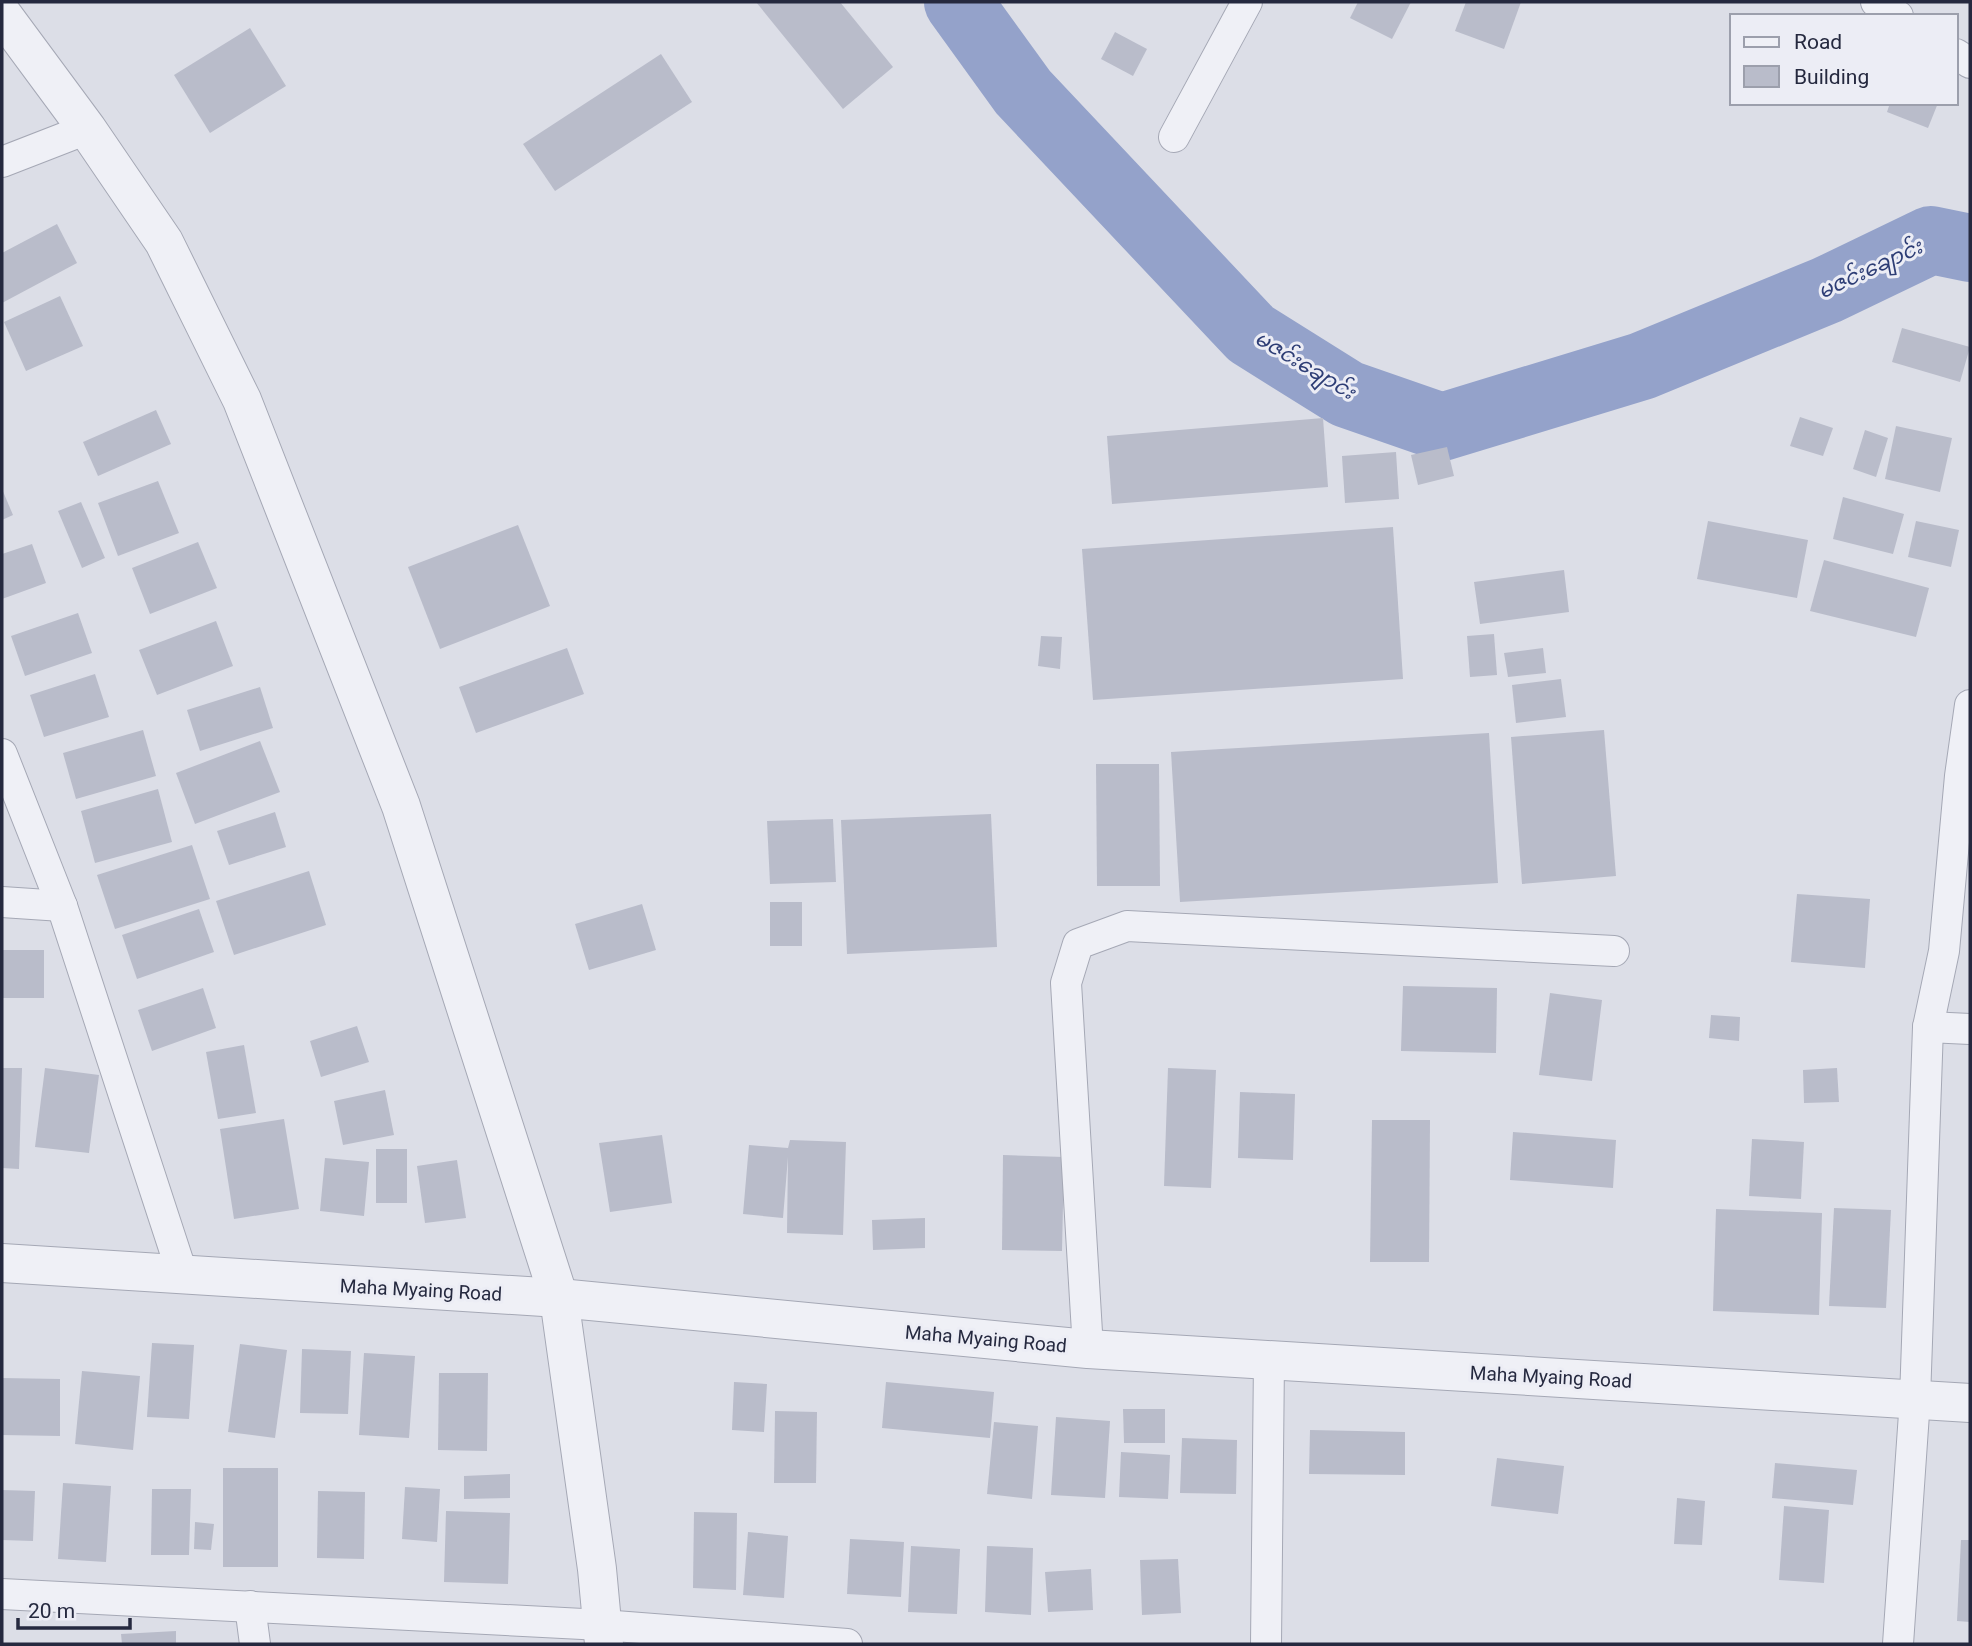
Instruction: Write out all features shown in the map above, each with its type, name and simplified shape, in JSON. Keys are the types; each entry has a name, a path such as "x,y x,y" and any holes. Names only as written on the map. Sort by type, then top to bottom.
{"street":[{"path":"1174,136 1247,2"},
{"path":"1876,2 1895,14"},
{"path":"2,14 87,129 164,242 242,400 401,806 559,1298 597,1569 603,1634"},
{"path":"2,162 87,129"},
{"path":"1898,1644 1915,1399 1928,1027 1944,951 1960,776 1970,705"},
{"path":"2,754 62,906 183,1276"},
{"path":"2,902 62,906"},
{"path":"1088,1349 1066,983 1078,944 1127,926 1614,951"},
{"path":"1928,1027 1970,1029"},
{"name":"Maha Myaing Road","path":"2,1263 559,1298 1088,1349 1970,1403"},
{"path":"1266,1644 1269,1360"},
{"path":"2,1594 250,1606 603,1634 846,1644"},
{"path":"250,1606 255,1644"}],"building":[{"path":"756,2 840,2 893,67 843,109"},
{"path":"1358,2 1411,2 1392,39 1350,18"},
{"path":"1466,2 1521,2 1504,49 1455,31"},
{"path":"250,28 286,86 210,133 174,75"},
{"path":"1115,32 1147,49 1133,76 1101,59"},
{"path":"661,54 692,102 555,191 523,144"},
{"path":"1889,105 1937,105 1928,128 1887,112"},
{"path":"57,224 77,263 2,303 2,253"},
{"path":"60,296 83,346 26,371 4,322"},
{"path":"1902,328 1970,347 1960,382 1892,362"},
{"path":"156,410 171,444 98,476 83,442"},
{"path":"1800,417 1833,428 1823,456 1790,446"},
{"path":"1323,418 1328,487 1112,504 1107,436"},
{"path":"1896,426 1952,438 1940,492 1885,479"},
{"path":"1865,430 1888,438 1876,477 1853,469"},
{"path":"1447,447 1454,476 1418,485 1411,455"},
{"path":"1396,452 1399,499 1345,503 1342,456"},
{"path":"158,481 179,533 118,556 98,503"},
{"path":"2,489 13,515 2,520"},
{"path":"1843,497 1904,514 1893,554 1833,539"},
{"path":"81,502 105,558 82,568 58,511"},
{"path":"1708,521 1808,540 1797,598 1697,579"},
{"path":"1916,521 1959,530 1951,567 1908,557"},
{"path":"518,525 550,606 440,649 408,567"},
{"path":"1393,527 1403,679 1093,700 1082,549"},
{"path":"198,542 217,588 150,614 132,568"},
{"path":"32,544 46,583 2,599 2,554"},
{"path":"1824,560 1929,588 1916,637 1810,611"},
{"path":"1564,570 1569,612 1480,624 1474,582"},
{"path":"78,613 92,653 25,676 11,636"},
{"path":"216,621 233,666 157,695 139,650"},
{"path":"1494,634 1497,675 1470,677 1467,636"},
{"path":"1041,636 1062,637 1060,669 1038,666"},
{"path":"567,648 584,694 476,733 459,687"},
{"path":"1543,648 1546,673 1508,677 1504,653"},
{"path":"95,674 109,717 44,737 30,695"},
{"path":"1561,679 1566,717 1516,723 1512,685"},
{"path":"260,687 273,728 200,751 187,710"},
{"path":"143,730 156,776 76,799 63,753"},
{"path":"1604,730 1616,876 1522,884 1511,737"},
{"path":"1489,733 1498,883 1180,902 1171,752"},
{"path":"260,741 280,792 195,824 176,773"},
{"path":"1096,764 1159,764 1160,886 1097,886"},
{"path":"158,789 172,842 95,863 81,811"},
{"path":"275,812 286,847 229,865 217,831"},
{"path":"991,814 997,947 847,954 841,820"},
{"path":"833,819 836,882 770,884 767,821"},
{"path":"192,845 210,899 115,929 97,875"},
{"path":"309,871 326,925 234,955 216,901"},
{"path":"1797,894 1870,899 1865,968 1791,962"},
{"path":"770,902 802,902 802,946 770,946"},
{"path":"642,904 656,950 589,970 575,924"},
{"path":"199,909 214,952 137,979 122,935"},
{"path":"2,950 44,950 44,998 2,998"},
{"path":"1403,986 1497,988 1496,1053 1401,1051"},
{"path":"203,988 216,1028 152,1051 138,1010"},
{"path":"1550,993 1602,1000 1592,1081 1539,1075"},
{"path":"1711,1015 1740,1017 1739,1041 1709,1038"},
{"path":"357,1026 369,1062 321,1077 310,1041"},
{"path":"244,1045 256,1113 218,1119 206,1052"},
{"path":"2,1068 22,1068 19,1169 2,1168"},
{"path":"45,1068 99,1075 89,1153 35,1147"},
{"path":"1168,1068 1216,1070 1211,1188 1164,1186"},
{"path":"1837,1068 1839,1102 1804,1103 1803,1070"},
{"path":"385,1090 394,1135 343,1145 334,1101"},
{"path":"1240,1092 1295,1094 1293,1160 1238,1158"},
{"path":"284,1119 299,1209 234,1219 220,1129"},
{"path":"1372,1120 1430,1120 1429,1262 1370,1262"},
{"path":"1513,1132 1616,1140 1613,1188 1510,1180"},
{"path":"662,1135 672,1203 610,1212 599,1143"},
{"path":"1752,1139 1804,1142 1801,1199 1749,1196"},
{"path":"790,1140 846,1142 843,1235 787,1233 788,1157 783,1218 743,1214 749,1145 788,1148"},
{"path":"376,1149 407,1149 407,1203 376,1203"},
{"path":"1003,1155 1064,1157 1062,1251 1002,1250"},
{"path":"325,1158 369,1162 364,1216 320,1211"},
{"path":"457,1160 466,1218 425,1223 417,1166"},
{"path":"1834,1208 1891,1210 1886,1308 1829,1306"},
{"path":"1716,1209 1822,1213 1819,1315 1713,1311"},
{"path":"925,1218 925,1248 873,1250 872,1220"},
{"path":"152,1343 194,1345 189,1419 147,1417"},
{"path":"240,1344 287,1350 275,1438 228,1432"},
{"path":"302,1349 351,1351 348,1414 300,1413"},
{"path":"364,1353 415,1356 409,1438 359,1435"},
{"path":"82,1371 140,1376 133,1450 75,1444"},
{"path":"439,1373 488,1373 487,1451 438,1450"},
{"path":"2,1378 60,1379 60,1436 2,1435"},
{"path":"734,1382 767,1384 764,1432 732,1430"},
{"path":"886,1382 994,1392 990,1438 882,1428"},
{"path":"1123,1409 1165,1409 1165,1443 1124,1443"},
{"path":"775,1411 817,1412 816,1483 774,1483"},
{"path":"1056,1417 1110,1421 1105,1498 1051,1495"},
{"path":"994,1422 1038,1426 1032,1499 987,1494"},
{"path":"1310,1430 1405,1432 1405,1475 1309,1474"},
{"path":"1182,1438 1237,1440 1236,1494 1180,1493"},
{"path":"1121,1452 1170,1455 1168,1499 1119,1497"},
{"path":"1497,1458 1564,1466 1558,1514 1491,1506"},
{"path":"1775,1463 1857,1470 1853,1505 1772,1498"},
{"path":"223,1468 278,1468 278,1567 223,1567"},
{"path":"510,1474 510,1498 464,1499 464,1476"},
{"path":"63,1483 111,1486 106,1562 58,1559"},
{"path":"405,1487 440,1489 437,1542 402,1539"},
{"path":"152,1489 191,1489 189,1555 151,1555"},
{"path":"2,1490 35,1491 33,1541 2,1540"},
{"path":"318,1491 365,1492 364,1559 317,1558"},
{"path":"1677,1498 1705,1501 1702,1545 1674,1544"},
{"path":"1784,1506 1829,1510 1824,1583 1779,1580"},
{"path":"446,1511 510,1513 508,1584 444,1582"},
{"path":"694,1512 737,1513 736,1590 693,1588"},
{"path":"195,1522 214,1524 211,1550 194,1549"},
{"path":"748,1532 788,1536 784,1598 743,1595"},
{"path":"850,1539 904,1542 901,1597 847,1594"},
{"path":"1961,1540 1970,1540 1970,1622 1957,1621"},
{"path":"911,1546 960,1549 957,1614 908,1612"},
{"path":"987,1546 1033,1548 1031,1615 985,1612"},
{"path":"1178,1559 1181,1613 1142,1615 1140,1560"},
{"path":"1091,1569 1093,1610 1048,1612 1045,1572"},
{"path":"176,1631 176,1644 122,1644 121,1634"}],"waterway":[{"name":"မဇင်းချောင်း","path":"958,2 1023,92 1251,334 1347,394 1442,427 1642,366 1827,290 1931,240 1970,248"}]}
